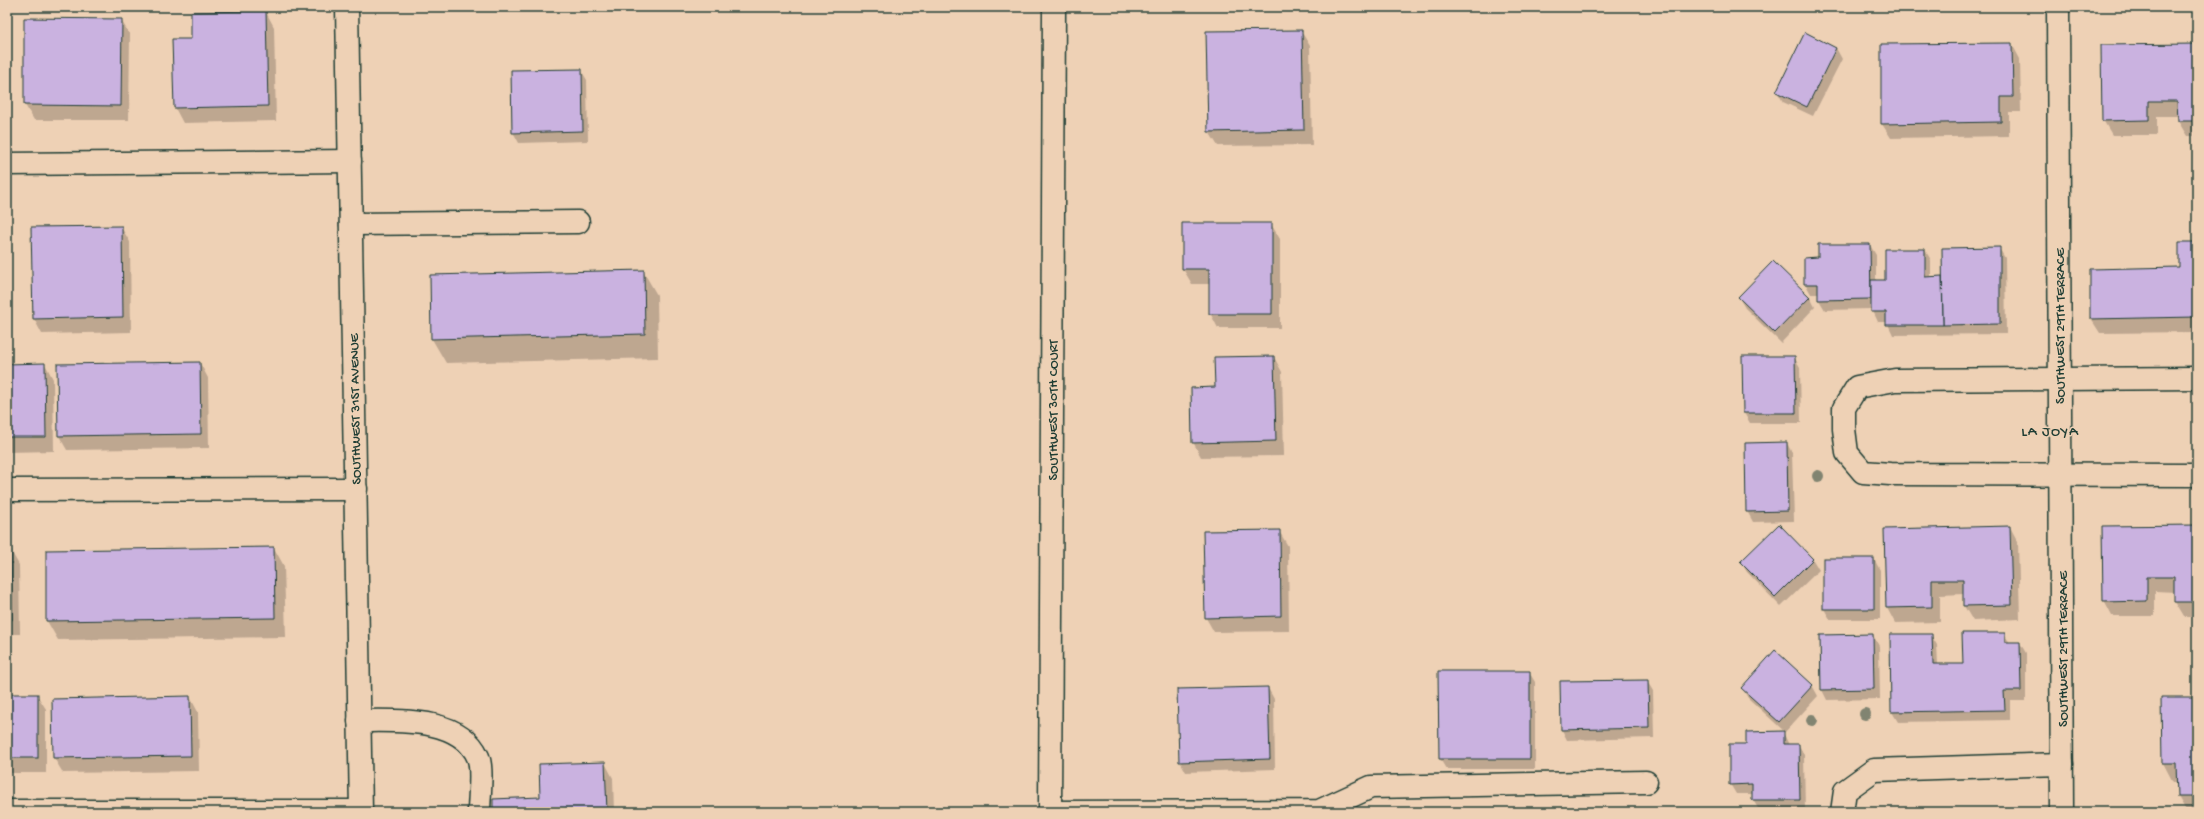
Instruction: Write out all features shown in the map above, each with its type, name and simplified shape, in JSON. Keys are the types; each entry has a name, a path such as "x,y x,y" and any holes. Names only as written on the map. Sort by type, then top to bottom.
{"street":[{"name":"SOUTHWEST 31ST AVENUE","path":"347,7 361,811"},
{"name":"SOUTHWEST 30TH COURT","path":"1050,812 1054,7"},
{"name":"SOUTHWEST 29TH TERRACE","path":"2058,7 2062,812"},
{"path":"7,164 350,162"},
{"path":"351,224 578,222"},
{"path":"2197,378 1895,380 1857,386 1844,408 1844,429 1847,454 1863,472 1890,474 2197,475"},
{"path":"7,490 356,489"},
{"path":"359,721 430,724 450,730 465,740 479,759 478,812"},
{"path":"1842,812 1845,791 1874,770 2062,764"},
{"path":"1050,812 1318,811 1371,787 1646,782"},
{"path":"7,811 361,811"}],"building":[{"path":"266,11 268,106 174,108 172,39 191,39 191,12"},
{"path":"24,18 122,19 121,106 24,105"},
{"path":"1302,30 1304,130 1208,132 1206,31"},
{"path":"1805,32 1836,48 1807,107 1776,92"},
{"path":"2012,43 2013,97 2001,97 2001,122 1881,124 1881,44"},
{"path":"2197,44 2197,121 2178,121 2177,101 2149,101 2149,120 2102,121 2101,45"},
{"path":"582,69 583,131 512,133 511,70"},
{"path":"1182,223 1272,223 1272,314 1209,314 1209,269 1182,269"},
{"path":"122,226 123,317 33,319 31,227"},
{"path":"2179,242 2197,242 2197,317 2090,319 2090,269 2179,267"},
{"path":"1818,244 1870,244 1871,299 1818,300 1818,284 1804,284 1804,258 1818,257"},
{"path":"2000,247 2000,324 1943,325 1942,248"},
{"path":"1885,249 1925,249 1925,277 1942,276 1943,325 1886,325 1886,312 1871,312 1871,280 1885,280"},
{"path":"1773,261 1810,297 1775,333 1738,297"},
{"path":"644,270 645,334 431,339 430,275"},
{"path":"1274,356 1276,441 1192,443 1191,388 1215,387 1214,357"},
{"path":"1742,356 1795,356 1796,413 1743,413"},
{"path":"200,362 201,434 58,436 57,364"},
{"path":"45,363 46,437 7,437 7,364"},
{"path":"1787,442 1788,511 1746,512 1745,443"},
{"path":"1779,524 1813,559 1775,597 1740,562"},
{"path":"2197,525 2197,602 2174,602 2174,577 2147,577 2147,601 2103,602 2102,526"},
{"path":"2010,526 2012,605 1963,606 1963,580 1932,580 1932,607 1886,608 1884,529"},
{"path":"1280,530 1281,616 1205,618 1203,531"},
{"path":"274,547 275,618 46,621 46,550"},
{"path":"7,550 11,550 12,620 7,620"},
{"path":"1823,558 1874,558 1874,609 1823,609"},
{"path":"1962,633 2005,633 2005,642 2020,642 2021,691 2004,691 2005,710 1891,712 1890,634 1932,634 1933,664 1963,664"},
{"path":"1873,634 1874,689 1821,690 1820,635"},
{"path":"1775,650 1813,685 1779,722 1741,688"},
{"path":"1438,671 1530,671 1530,759 1439,759"},
{"path":"1648,680 1649,728 1561,730 1560,681"},
{"path":"1268,687 1270,759 1179,762 1177,689"},
{"path":"7,694 38,694 38,758 7,758"},
{"path":"190,696 191,756 53,758 52,699"},
{"path":"2161,697 2197,697 2197,797 2177,797 2176,763 2162,763"},
{"path":"1784,731 1784,744 1799,744 1800,800 1752,800 1752,784 1729,785 1729,744 1746,744 1746,732"},
{"path":"605,762 607,812 493,812 493,799 540,797 539,764"}],"district":[{"name":"LA JOYA","path":"2050,430"}]}
